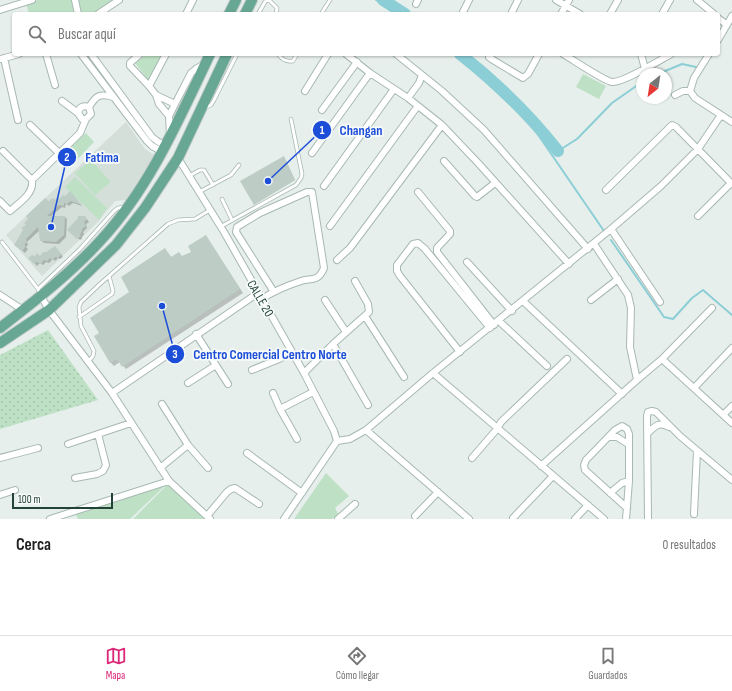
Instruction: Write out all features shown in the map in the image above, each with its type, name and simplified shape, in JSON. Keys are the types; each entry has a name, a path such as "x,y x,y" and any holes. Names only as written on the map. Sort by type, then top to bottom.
{"main road":[{"path":"230,12 236,0"},
{"path":"0,328 23,310 40,293 67,275 102,240 128,207 167,145 209,56"},
{"path":"0,343 49,310 116,245 145,208 178,158 226,56"}],"street":[{"path":"0,10 30,0"},
{"path":"75,0 78,12"},
{"path":"101,12 119,0"},
{"path":"187,12 193,0"},
{"path":"463,12 469,0"},
{"path":"512,12 518,0"},
{"path":"556,0 568,3 578,12"},
{"path":"611,12 618,0"},
{"path":"663,12 670,0"},
{"path":"701,1 712,12"},
{"path":"562,12 568,3"},
{"path":"720,37 732,16"},
{"path":"720,20 727,25"},
{"path":"12,56 2,58 18,120"},
{"path":"47,56 55,85"},
{"path":"83,56 147,141 152,146 167,145"},
{"path":"92,56 152,137 167,145"},
{"path":"138,56 130,63 134,71 150,86 156,95 159,104 169,116"},
{"path":"150,86 165,56"},
{"path":"305,91 327,56"},
{"path":"349,56 370,73 408,98 442,125 569,264"},
{"path":"398,56 442,91 484,130 588,249"},
{"path":"489,56 492,60 523,78 528,74 538,56"},
{"path":"566,56 612,82 619,81 636,73"},
{"path":"642,56 645,68"},
{"path":"656,56 657,62"},
{"path":"647,68 668,56"},
{"path":"690,91 694,78 708,56"},
{"path":"322,110 357,62"},
{"path":"167,145 169,116 191,73 205,64"},
{"path":"312,153 370,73"},
{"path":"408,98 419,83 422,75"},
{"path":"324,186 394,89"},
{"path":"675,95 683,91 690,91"},
{"path":"690,91 695,98 732,122"},
{"path":"32,180 80,133 86,119 91,114 89,108 94,99 99,95 113,96 120,94"},
{"path":"156,95 175,104"},
{"path":"62,101 86,119"},
{"path":"78,113 79,109 82,107 85,106 89,108"},
{"path":"330,226 418,107"},
{"path":"284,519 338,441 350,439 366,430 611,230 661,186 698,149 721,115"},
{"path":"606,190 672,124 732,184 698,216"},
{"path":"30,125 59,153"},
{"path":"337,260 355,242 442,125"},
{"path":"0,201 10,211 32,191 33,185 32,180 3,151"},
{"name":"CALLE 20","path":"178,158 210,209 304,373 338,441"},
{"path":"444,161 477,197 495,183"},
{"path":"262,299 274,292 301,281 321,275 324,268 312,192 307,192 270,209 237,227 236,232 274,292"},
{"path":"418,192 450,231 450,234 437,248 437,252 495,324"},
{"path":"611,230 660,302"},
{"path":"460,352 400,276 397,270 398,265 413,244 418,243 425,249 495,324 546,366"},
{"path":"594,244 628,295 631,308 630,347 637,380"},
{"path":"467,262 512,311"},
{"path":"591,300 618,279"},
{"path":"304,373 368,312 369,308 355,281"},
{"path":"40,293 49,310 112,393 169,481 209,518 227,492 231,489 235,488 259,504"},
{"path":"112,393 196,334 258,293"},
{"path":"0,295 23,310"},
{"path":"325,300 346,332"},
{"path":"523,301 622,394"},
{"path":"541,466 678,345 712,308"},
{"path":"365,316 404,377"},
{"path":"196,334 228,384"},
{"path":"333,344 368,405"},
{"path":"694,388 732,348"},
{"path":"252,370 292,352"},
{"path":"472,458 501,422 567,359"},
{"path":"662,359 732,423"},
{"path":"188,383 216,365"},
{"path":"434,373 604,519"},
{"path":"280,409 313,392"},
{"path":"273,393 280,409 297,438"},
{"path":"162,404 188,445 208,468"},
{"path":"723,415 732,406"},
{"path":"648,519 648,412 656,412 697,451 732,480"},
{"path":"68,444 131,423"},
{"path":"648,433 658,424 663,424 673,429"},
{"path":"626,519 627,508 629,481 629,434 625,427 622,426 618,427 586,460 584,465 585,470 627,508"},
{"path":"366,430 469,519"},
{"path":"75,478 97,474 103,471 106,465 98,434"},
{"path":"609,437 617,437 628,444"},
{"path":"160,468 188,445"},
{"path":"0,458 38,448"},
{"path":"694,514 697,451"},
{"path":"247,453 302,493"},
{"path":"513,518 553,476"},
{"path":"50,519 169,481"},
{"path":"610,493 622,483 629,481"},
{"path":"0,495 15,490"},
{"path":"415,516 438,492"},
{"path":"338,519 355,504"},
{"path":"575,519 588,506"}],"lane":[{"path":"259,12 267,0 277,8 277,12"},
{"path":"322,12 330,0"},
{"path":"201,110 211,105 236,56"},
{"path":"280,56 282,59 288,61 293,61 296,56"},
{"path":"220,227 296,185 301,178 302,174 291,119"},
{"path":"199,192 233,173 239,164"},
{"path":"189,176 200,170 204,170 213,185"},
{"path":"222,200 232,220"},
{"path":"88,362 93,356 94,351 81,326 78,307 81,302 94,288 168,224 178,220 195,219 210,209"},
{"path":"2,242 40,293"},
{"path":"79,317 112,294 113,291 109,276"}],"shaded area":[{"path":"126,122 145,149 154,155 126,200 115,201 98,222 42,276 6,235"}],"green space":[{"path":"38,0 74,0 76,12 28,12 26,3"},
{"path":"77,0 119,0 101,12 80,12"},
{"path":"144,56 162,56 149,81 135,63"},
{"path":"583,74 606,86 599,99 576,87"},
{"path":"86,133 94,142 77,160 67,150"},
{"path":"91,160 111,182 95,195 75,173"},
{"path":"75,177 107,208 99,220 65,187"},
{"path":"48,330 98,400 0,429 0,355"},
{"path":"326,473 349,496 335,508 338,514 332,519 294,519"},
{"path":"169,482 130,519 78,519 75,513"},
{"path":"169,483 207,519 133,519"}],"building":[{"path":"284,156 295,180 254,205 240,181"},
{"path":"70,191 82,205 70,201 67,204 64,203 64,206 59,205 47,216 65,216 64,235 56,242 40,241 38,227 26,239 27,242 24,245 26,246 22,251 14,245 23,230 21,228 26,225 24,223 28,219 26,216 45,198 49,201 53,198 55,200 58,196 59,199"},
{"path":"78,216 85,216 87,219 84,222 86,226 82,229 81,236 77,239 67,230 78,218"},
{"path":"206,235 240,289 122,367 117,359 110,363 94,336 99,333 90,318 129,292 121,277 165,248 171,257 179,252 182,256 191,252 188,246"},
{"path":"55,246 61,254 58,258 55,257 52,260 50,258 47,261 44,260 41,264 37,262 34,264 28,258 32,255 35,256 37,253 40,256 43,252 46,252"}],"waterway":[{"path":"376,0 395,12"},
{"path":"383,0 402,12"},
{"path":"457,56 530,123 604,231"},
{"path":"462,56 487,76 512,100 536,124 558,151"},
{"path":"672,68 682,64 696,67"},
{"path":"558,151 577,139 612,103 636,86"},
{"path":"611,240 664,317 673,319 692,298 703,290 732,315"}],"place":[{"name":"Changan","path":"268,181"},
{"name":"Fatima","path":"51,227"},
{"name":"Centro Comercial Centro Norte","path":"162,306"}]}
